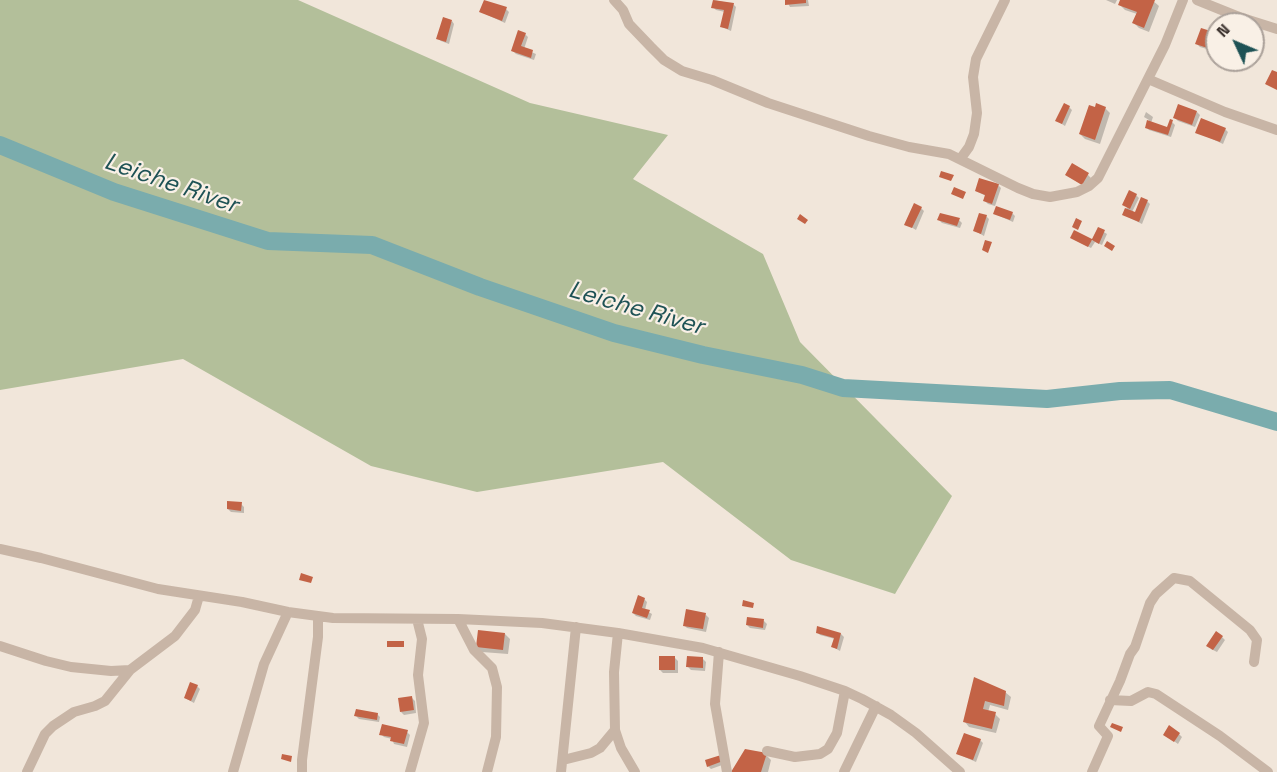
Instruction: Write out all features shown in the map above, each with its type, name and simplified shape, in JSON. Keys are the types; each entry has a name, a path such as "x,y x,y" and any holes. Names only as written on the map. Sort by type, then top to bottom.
{"street":[{"path":"614,0 623,10 629,24 651,47 664,60 682,71 712,80 768,103 869,136 909,147 950,154 1033,194 1050,197 1077,192 1098,178 1165,45 1183,0"},
{"path":"961,158 974,134 977,113 973,76 976,59 1005,0"},
{"path":"1197,0 1277,29"},
{"path":"1148,79 1277,130"},
{"path":"0,549 158,589 242,602 288,612 318,616 542,623 618,633 719,652 845,691 876,706 916,733 960,772"},
{"path":"1092,772 1108,736 1099,726 1135,647 1150,603 1156,594 1174,578 1190,581 1250,630 1257,640 1254,662"},
{"path":"28,772 42,740 52,726 74,712 105,701 130,670 175,636 195,610 199,596"},
{"path":"233,772 264,664 288,612"},
{"path":"302,772 318,637 318,616"},
{"path":"410,772 424,723 417,675 422,639 417,619"},
{"path":"458,619 474,650 492,668 497,687 496,736 487,772"},
{"path":"561,772 576,627"},
{"path":"618,633 614,672 615,730 621,748 635,772"},
{"path":"0,646 46,661 71,666 111,671 130,670"},
{"path":"719,652 715,704 727,772"},
{"path":"767,751 795,757 820,754 828,749 837,733 845,691"},
{"path":"1110,700 1131,702 1148,692 1156,694 1220,736 1268,772"},
{"path":"844,772 876,706"},
{"path":"562,760 591,753 606,742 615,730"}],"green space":[{"path":"0,0 298,0 530,103 668,135 633,179 763,254 800,342 952,496 895,594 791,560 663,462 477,492 371,466 183,359 0,390"}],"building":[{"path":"484,0 507,7 502,21 479,12"},
{"path":"713,0 734,3 728,29 720,27 724,10 711,8"},
{"path":"785,0 806,0 806,3 785,5"},
{"path":"1120,0 1155,0 1144,28 1132,23 1137,12 1118,5"},
{"path":"443,17 452,20 446,42 436,39"},
{"path":"1201,28 1205,29 1205,47 1195,44"},
{"path":"518,30 526,33 521,46 533,50 531,58 511,51"},
{"path":"1272,70 1277,72 1277,90 1265,84"},
{"path":"1064,103 1070,106 1062,124 1055,121"},
{"path":"1096,103 1106,107 1095,140 1079,134 1089,105 1095,107"},
{"path":"1178,104 1197,111 1192,125 1173,118"},
{"path":"1201,118 1226,128 1220,142 1195,133"},
{"path":"1170,119 1173,120 1168,135 1145,128 1147,120 1167,127"},
{"path":"1072,163 1089,173 1082,185 1065,175"},
{"path":"941,171 954,175 951,181 939,177"},
{"path":"979,178 999,184 992,204 983,201 985,195 975,191"},
{"path":"954,187 966,192 963,199 951,194"},
{"path":"1129,190 1137,194 1130,209 1122,205"},
{"path":"1141,197 1148,200 1139,222 1122,215 1125,208 1135,212"},
{"path":"914,203 922,207 912,228 904,225"},
{"path":"996,206 1013,212 1010,220 993,214"},
{"path":"940,213 960,218 957,226 937,220"},
{"path":"979,213 987,215 981,234 973,231"},
{"path":"800,214 808,220 805,224 797,219"},
{"path":"1076,218 1082,221 1078,230 1072,227"},
{"path":"1098,227 1105,230 1099,244 1092,240 1088,247 1070,238 1074,230 1092,239"},
{"path":"985,240 992,242 988,253 982,250"},
{"path":"1107,241 1115,246 1112,251 1104,246"},
{"path":"227,501 242,502 241,511 227,509"},
{"path":"301,573 313,577 311,583 299,580"},
{"path":"638,595 645,598 642,608 650,610 647,618 632,613"},
{"path":"743,600 754,603 753,608 742,606"},
{"path":"686,609 706,613 703,629 683,626"},
{"path":"747,617 764,619 763,628 746,625"},
{"path":"817,626 841,633 837,649 831,647 834,638 816,633"},
{"path":"478,630 505,633 503,650 476,647"},
{"path":"1216,631 1223,636 1213,650 1206,646"},
{"path":"387,641 404,641 404,647 387,647"},
{"path":"659,656 675,656 675,670 659,670"},
{"path":"687,656 703,657 703,668 686,667"},
{"path":"974,677 1006,691 1004,706 985,701 983,709 996,712 992,729 963,722"},
{"path":"190,682 198,685 191,701 184,698"},
{"path":"412,696 414,710 400,712 398,698"},
{"path":"356,709 378,713 377,720 354,716"},
{"path":"1112,723 1123,727 1121,732 1110,727"},
{"path":"382,724 408,730 404,744 390,741 391,737 379,735"},
{"path":"1169,725 1180,733 1174,742 1163,735"},
{"path":"964,733 981,739 973,760 956,754"},
{"path":"745,749 767,753 761,772 731,772"},
{"path":"282,754 292,756 291,762 281,759"},
{"path":"721,755 723,761 707,767 705,760"}],"waterway":[{"name":"Leiche River","path":"0,145 114,192 268,241 372,245 480,287 614,333 703,355 802,375 843,388 1047,399 1120,391 1170,390 1277,422"}]}
